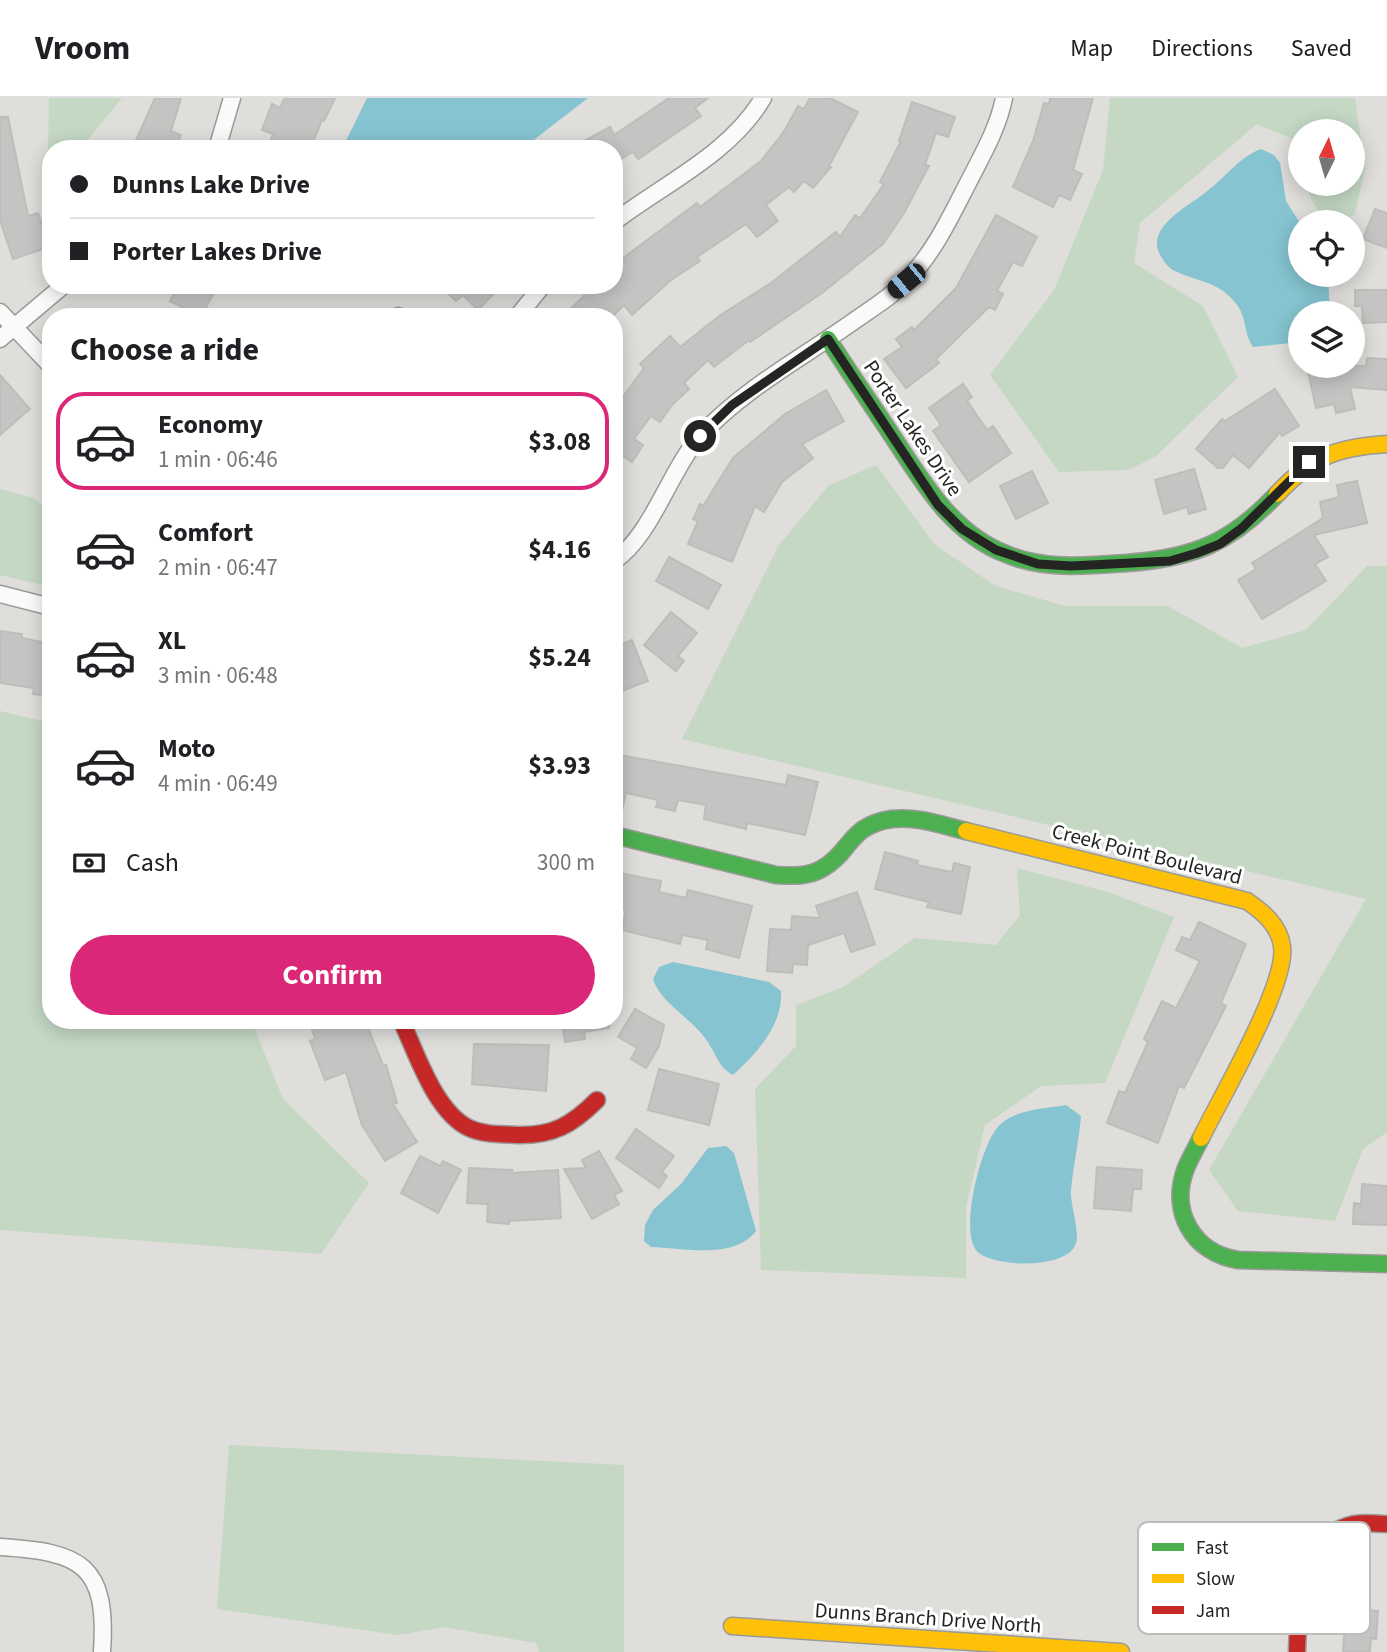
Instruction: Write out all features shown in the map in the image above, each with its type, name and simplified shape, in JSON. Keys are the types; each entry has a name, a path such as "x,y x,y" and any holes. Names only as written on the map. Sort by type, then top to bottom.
{"street":[{"path":"220,140 232,98"},
{"path":"623,216 708,157 740,128 763,98"},
{"path":"623,551 642,529 678,466 700,436 732,405 883,301 925,260 991,139 1004,98"},
{"path":"0,339 54,294"},
{"path":"524,308 536,294"},
{"path":"0,312 42,357"},
{"name":"Porter Lakes Drive","path":"828,339 938,505 962,529 996,550 1038,564 1071,566 1170,561 1197,553 1220,544 1242,528 1309,462 1335,449 1387,443"},
{"path":"0,594 42,605"},
{"name":"Creek Point Boulevard","path":"623,837 775,874 797,876 820,871 835,859 851,837 869,824 890,818 912,818 1247,901 1266,913 1276,928 1282,945 1283,967 1277,985 1185,1170 1179,1191 1181,1213 1191,1234 1204,1247 1229,1258 1387,1264"},
{"path":"405,1029 440,1100 452,1116 466,1127 486,1133 546,1136 575,1124 597,1100"},
{"path":"0,1547 46,1550 70,1558 89,1575 102,1597 105,1618 102,1652"},
{"name":"Dunns Branch Drive North","path":"732,1626 1121,1652"},
{"path":"1297,1652 1298,1634"}],"green space":[{"path":"49,98 122,98 87,140 48,140"},
{"path":"1110,98 1355,98 1358,119 1288,119 1288,137 1257,124 1140,223 1134,263 1203,306 1238,377 1156,456 1129,470 1059,472 990,375 1054,290 1103,170"},
{"path":"1311,196 1359,196 1356,210 1318,210"},
{"path":"876,465 935,545 996,586 1065,606 1168,606 1242,648 1306,630 1367,566 1387,566 1387,1132 1363,1149 1335,1221 1238,1211 1209,1170 1366,899 682,739 779,545 829,485"},
{"path":"0,489 34,498 42,506 42,585 0,575"},
{"path":"0,711 42,721 42,1029 255,1029 283,1099 369,1183 321,1254 0,1230"},
{"path":"1017,868 1108,892 1174,917 1105,1083 1041,1086 985,1125 966,1208 966,1278 761,1270 755,1089 796,1046 796,1005 843,987 915,938 996,945 1020,915"},
{"path":"229,1445 624,1465 624,1652 539,1652 536,1643 444,1627 398,1635 217,1609"}],"water":[{"path":"367,98 588,98 534,140 346,140"},
{"path":"1261,149 1274,155 1280,163 1286,201 1292,210 1288,210 1288,287 1329,287 1329,301 1288,301 1288,343 1253,347 1241,311 1232,299 1219,288 1173,270 1160,255 1157,245 1158,236 1169,220 1252,153"},
{"path":"673,962 769,982 781,991 778,1015 773,1027 759,1048 733,1075 721,1064 701,1033 657,988 653,979 659,967"},
{"path":"1066,1105 1081,1116 1071,1190 1076,1243 1070,1252 1045,1262 1012,1263 984,1256 976,1250 972,1240 971,1208 979,1170 991,1138 997,1128 1020,1113"},
{"path":"726,1146 734,1153 756,1231 747,1240 722,1249 651,1247 644,1241 645,1225 653,1210 681,1184 708,1148"}],"building":[{"path":"155,98 181,98 171,131 181,135 179,140 136,140"},
{"path":"285,98 335,98 314,140 271,140 273,134 262,130 272,104 280,108"},
{"path":"669,98 708,98 695,108 701,116 638,159 633,152 623,158 623,140 586,140 610,127 614,135"},
{"path":"810,98 830,98 858,112 829,166 831,167 813,188 804,181 794,192 789,187 766,205 778,221 757,237 746,224 697,257 700,261 671,280 632,315 624,305 621,308 571,308 586,294 623,294 623,259 697,203 700,207 761,161 783,133 798,106 804,109"},
{"path":"1050,98 1093,98 1073,170 1082,174 1070,200 1059,195 1053,207 1013,187 1033,141 1044,103 1049,104"},
{"path":"912,102 955,117 948,137 936,133 925,165 929,166 904,213 883,244 822,293 750,342 749,340 714,367 708,360 684,383 689,389 672,405 660,422 651,416 634,439 643,445 632,462 623,456 623,397 644,368 640,364 670,336 680,347 719,316 771,283 836,232 840,237 855,215 860,218 884,184 880,182 899,141"},
{"path":"0,117 8,117 28,216 38,213 42,225 42,249 13,259 0,220"},
{"path":"1375,209 1387,213 1387,248 1365,240"},
{"path":"996,215 1037,237 1022,266 1013,262 997,291 1003,294 995,310 989,307 936,359 939,363 906,388 884,359 902,347 896,339 912,327 914,330 956,288"},
{"path":"1355,290 1387,290 1387,322 1365,323 1365,301 1355,301"},
{"path":"174,294 213,294 206,308 184,308 170,301"},
{"path":"449,294 493,294 480,308 476,308 463,295 456,301"},
{"path":"1367,358 1387,359 1387,390 1350,387 1355,409 1336,413 1334,404 1316,408 1309,378 1365,378"},
{"path":"0,375 30,409 0,435"},
{"path":"963,384 972,397 967,401 987,430 993,426 1011,453 969,482 933,431 941,425 929,408"},
{"path":"1275,389 1299,426 1282,436 1280,432 1249,468 1233,455 1223,468 1218,468 1196,449 1222,419 1225,421"},
{"path":"826,390 844,421 802,444 813,458 782,482 764,512 755,506 732,562 688,544 698,521 693,519 700,504 703,506 733,458 785,414"},
{"path":"1194,469 1206,509 1189,514 1187,507 1164,514 1155,480"},
{"path":"1032,471 1048,503 1016,519 1000,486"},
{"path":"1357,481 1367,523 1314,535 1328,557 1315,564 1326,581 1262,619 1238,580 1256,569 1252,563 1323,518 1320,502 1339,497 1337,485"},
{"path":"669,557 721,585 708,609 656,581"},
{"path":"671,612 697,633 678,656 684,661 676,671 644,645"},
{"path":"0,631 22,634 22,638 42,642 42,696 33,694 34,688 0,683"},
{"path":"632,640 648,681 623,691 623,644"},
{"path":"623,756 786,785 788,775 818,782 805,835 747,823 746,829 704,819 706,805 678,800 675,811 656,807 658,800 626,793 623,806"},
{"path":"885,852 918,861 917,865 952,872 954,863 970,867 961,914 927,907 929,902 875,889"},
{"path":"623,874 661,881 659,892 686,898 688,890 752,906 739,958 706,949 708,940 682,935 680,944 623,930 626,910 623,909"},
{"path":"857,892 875,944 851,952 844,933 808,945 807,965 793,964 792,973 767,971 770,929 791,930 792,916 820,918 816,906"},
{"path":"1199,922 1246,944 1221,1003 1226,1006 1184,1088 1179,1086 1158,1143 1107,1123 1119,1091 1125,1093 1148,1042 1144,1039 1162,1001 1176,1008 1200,961 1176,950 1182,937 1190,940"},
{"path":"635,1009 664,1025 659,1046 646,1068 631,1059 637,1048 618,1037"},
{"path":"312,1029 369,1029 383,1065 386,1065 397,1103 393,1104 417,1142 385,1161 362,1125 346,1072 325,1080 310,1041 315,1039"},
{"path":"563,1029 603,1029 584,1032 585,1039 565,1042"},
{"path":"474,1044 549,1045 546,1091 472,1084"},
{"path":"659,1069 719,1084 709,1125 648,1110"},
{"path":"636,1129 674,1156 662,1172 667,1176 659,1188 616,1158"},
{"path":"599,1151 622,1191 614,1195 619,1204 592,1219 564,1169 586,1168 582,1160"},
{"path":"420,1156 440,1166 443,1161 461,1170 438,1213 401,1193"},
{"path":"1097,1167 1142,1170 1141,1189 1133,1189 1131,1211 1094,1208"},
{"path":"469,1168 512,1170 512,1173 558,1170 561,1218 509,1221 509,1224 487,1222 488,1204 467,1203"},
{"path":"1362,1184 1387,1186 1387,1225 1353,1224 1354,1203 1361,1204"},
{"path":"1370,1610 1378,1611 1376,1639 1371,1638 1370,1652 1343,1652 1344,1634 1370,1634"}],"traffic: fast":[{"path":"828,339 937,501 968,532 986,544 1020,559 1050,565 1081,566 1151,561 1192,552 1244,525 1277,494"},
{"path":"623,837 776,875 794,876 823,868 859,833 878,822 911,819 966,831"},
{"path":"1201,1138 1186,1168 1181,1200 1189,1228 1208,1249 1238,1260 1387,1264"}],"traffic: slow":[{"path":"1277,494 1302,471 1326,456 1353,448 1387,444"},
{"path":"966,831 1247,901 1274,925 1282,946 1275,987 1251,1042 1201,1138"},
{"path":"732,1626 1121,1652"}],"traffic: jam":[{"path":"405,1029 436,1095 446,1109 469,1128 493,1134 517,1135 552,1131 579,1116 597,1100"},
{"path":"1370,1523 1387,1524"},
{"path":"1297,1652 1298,1634"}],"route":[{"path":"700,436 732,405 776,372 828,339 938,505 962,529 996,550 1038,564 1071,566 1170,561 1220,544 1242,528 1287,480 1309,462"}]}
